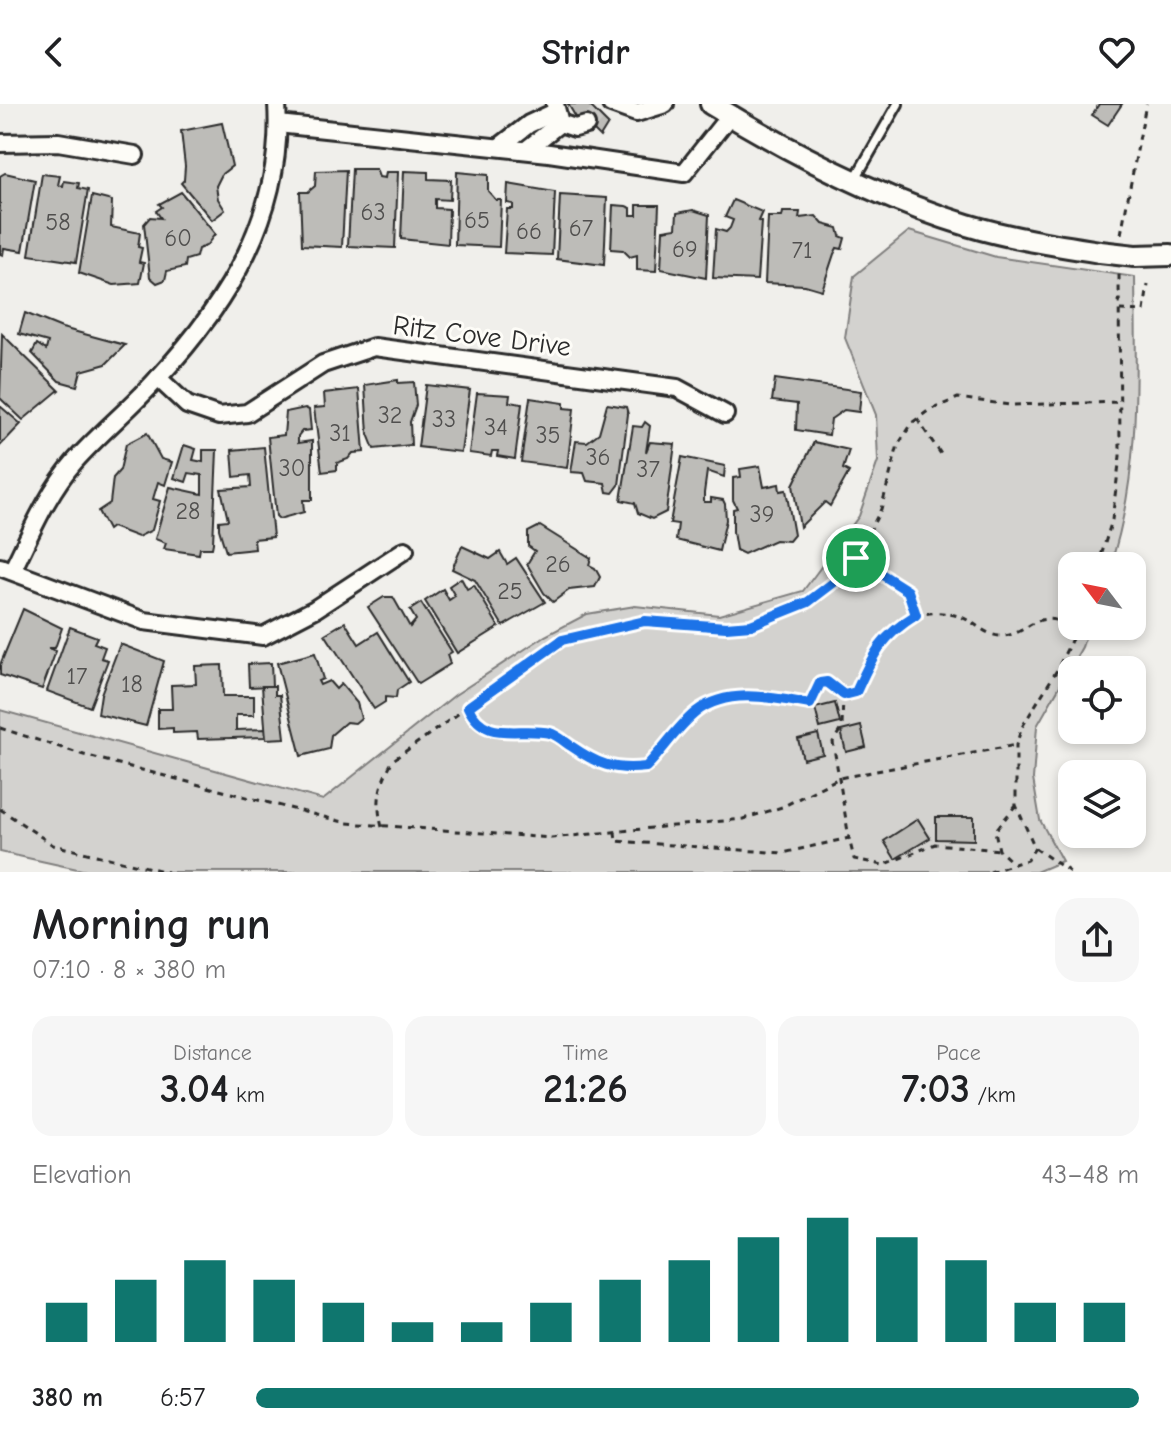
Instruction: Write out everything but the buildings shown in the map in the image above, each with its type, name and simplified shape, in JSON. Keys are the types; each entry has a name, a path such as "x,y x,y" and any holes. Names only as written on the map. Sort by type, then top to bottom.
{"street":[{"path":"277,104 271,191 254,243 221,300 158,378 74,462 47,500 6,569 144,621 210,632 263,636 315,609 405,550"},
{"path":"557,113 575,128 600,112 636,113 665,104"},
{"path":"711,104 855,180 967,225 1035,242 1100,252 1127,262 1171,255"},
{"path":"499,147 529,124 557,113"},
{"path":"526,150 557,113"},
{"path":"278,124 526,150 684,173 730,115"},
{"path":"0,143 58,142 135,155"},
{"name":"Ritz Cove Drive","path":"158,378 187,405 219,416 247,413 323,364 374,347 489,360 677,388 725,414"}],"lane":[{"path":"855,180 898,104"}],"path":[{"path":"1121,239 1146,104"},
{"path":"1102,552 1112,520 1120,456 1120,310 1127,262"},
{"path":"1120,310 1144,311 1148,285"},
{"path":"382,827 377,808 380,782 393,760 562,640 645,621 726,627 751,625 808,602 833,583 856,558 881,509 898,445 917,419 958,398 1010,405 1122,402"},
{"path":"917,419 943,457"},
{"path":"856,558 908,591 916,615"},
{"path":"843,695 856,692 875,649 893,629 916,615 960,616 991,635 1005,636 1037,621 1058,619"},
{"path":"1069,640 1057,670 1022,727 1016,745 1016,805 1035,848 1070,872"},
{"path":"468,707 474,720 489,730 551,733 596,764 620,771 646,767 696,712 718,700 766,697 810,704 820,683 827,682 843,695"},
{"path":"843,695 842,727 833,742 854,859 883,865 935,844 999,850"},
{"path":"0,728 84,755 302,813 382,827 551,838 743,819 782,807 839,778 1016,745"},
{"path":"1014,864 999,850 995,831 1016,805"},
{"path":"0,809 53,845 168,872"},
{"path":"615,832 616,841 783,853 849,838"},
{"path":"990,872 1027,860 1035,848"},
{"path":"883,865 883,872"}],"shaded area":[{"path":"909,231 996,257 1135,277 1132,459 1120,531 1114,552 1058,552 1058,640 1084,640 1077,656 1058,656 1058,689 1037,726 1033,779 1040,820 1062,861 1036,872 91,872 0,852 0,710 323,800 455,695 545,636 587,614 635,606 719,615 803,591 859,516 878,461 876,415 845,338 854,276"}],"tunnel":[{"path":"586,125 597,115"}],"route":[{"path":"856,558 908,591 916,615 893,629 875,649 856,692 844,695 838,687 827,682 820,683 810,704 766,697 718,700 696,712 646,767 620,771 596,764 551,733 489,730 474,720 468,707 562,640 645,621 726,627 751,625 808,602 833,583 856,558"}]}
